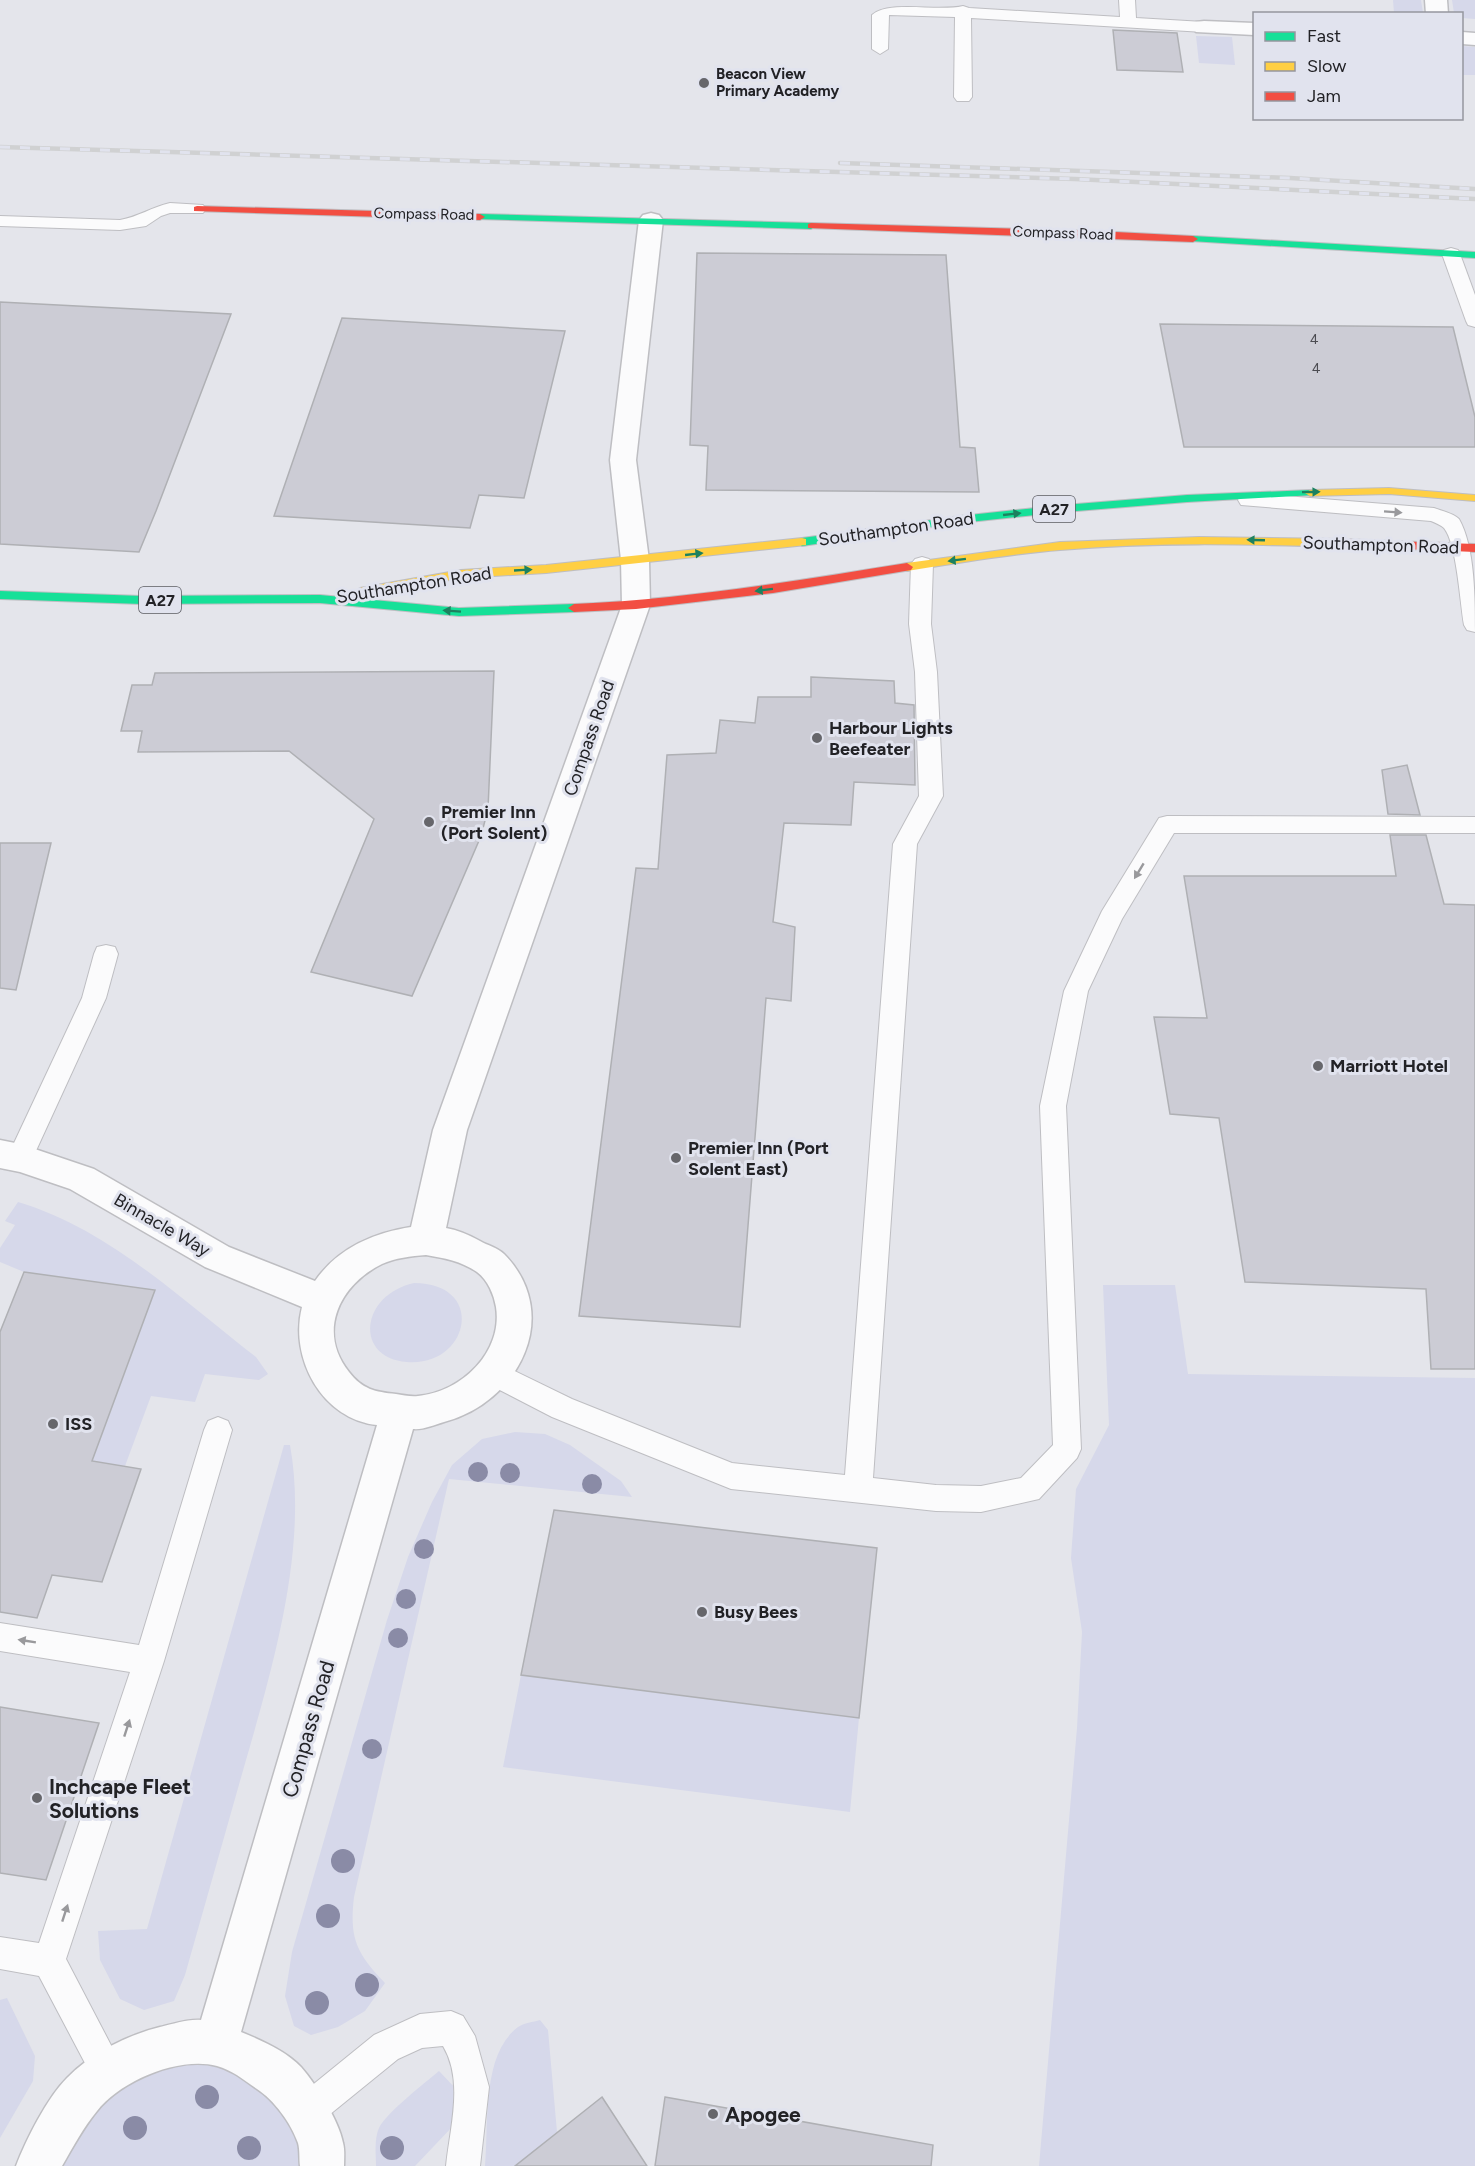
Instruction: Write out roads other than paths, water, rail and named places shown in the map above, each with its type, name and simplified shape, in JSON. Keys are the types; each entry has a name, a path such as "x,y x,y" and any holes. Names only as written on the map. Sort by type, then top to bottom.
{"main road":[{"name":"Compass Road","path":"197,209 1096,234 1475,255"},
{"name":"Southampton Road","path":"320,599 460,574 635,560 812,542 981,517 1209,496 1389,491 1475,498"},
{"name":"Southampton Road","path":"0,595 142,600 320,599 459,612 636,605 773,589 922,564 1058,546 1221,539 1468,548"}],"street":[{"path":"1204,27 1253,29"},
{"name":"Compass Road","path":"426,1240 450,1130 636,605 635,560 623,460 651,220"},
{"name":"Binnacle Way","path":"10,1156 82,1179 217,1257 323,1300"},
{"path":"426,1240 452,1244 477,1254 496,1269 510,1289 516,1313 515,1333 508,1354 496,1374 476,1392 452,1405 426,1413 399,1413 370,1408 345,1394 327,1374 316,1351 315,1325 323,1300 336,1280 354,1263 376,1251 400,1243 426,1240"},
{"name":"Compass Road","path":"216,2044 399,1413"},
{"path":"38,2166 56,2133 82,2094 108,2072 148,2052 191,2041 216,2044 249,2057 284,2081 306,2112 321,2142 322,2166"}],"lane":[{"path":"1127,0 1128,23"},
{"path":"880,49 880,15 884,11 904,9 1204,27"},
{"path":"963,11 963,97"},
{"path":"0,221 120,225 140,222 154,212 170,208 197,209"},
{"path":"1451,254 1475,321"},
{"path":"1209,496 1434,515 1448,520 1468,548 1475,625"},
{"path":"858,1490 905,844 931,796 926,672 920,624 922,564"},
{"path":"496,1374 562,1408 731,1476 936,1498 981,1499 1029,1490 1067,1449 1053,1106 1076,991 1111,917 1167,824 1475,825"},
{"path":"10,1156 94,998 106,954"},
{"path":"108,2072 49,1961 149,1661 218,1430"},
{"path":"0,1637 149,1661"},
{"path":"0,1953 49,1961"},
{"path":"306,2112 386,2047 420,2031 451,2028 464,2048 472,2087 463,2166"}],"railway":[{"path":"0,147 1075,179 1475,199"},
{"path":"840,163 1290,178 1475,189"}],"place":[{"name":"Beacon View Primary Academy","path":"704,83"},
{"name":"Harbour Lights Beefeater","path":"817,738"},
{"name":"Premier Inn (Port Solent)","path":"429,822"},
{"name":"Marriott Hotel","path":"1318,1066"},
{"name":"Premier Inn (Port Solent East)","path":"676,1158"},
{"name":"ISS","path":"53,1424"},
{"name":"Busy Bees","path":"702,1612"},
{"name":"Inchcape Fleet Solutions","path":"37,1798"},
{"name":"Apogee","path":"713,2114"}]}
